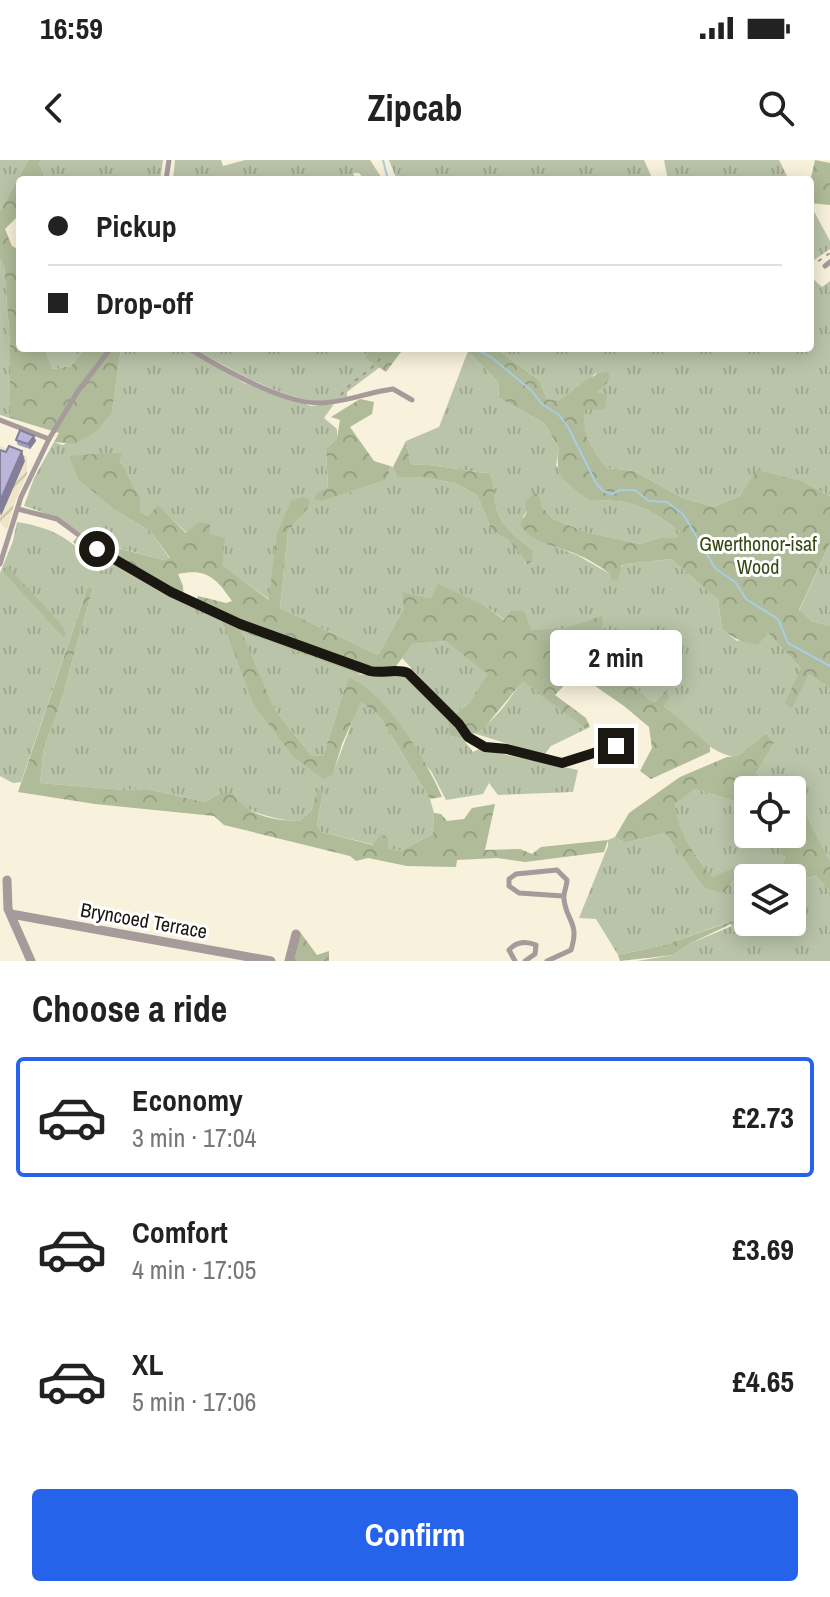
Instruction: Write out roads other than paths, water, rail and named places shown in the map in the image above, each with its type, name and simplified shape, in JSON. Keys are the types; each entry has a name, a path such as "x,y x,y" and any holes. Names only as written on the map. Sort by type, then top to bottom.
{"street":[{"path":"7,880 6,896 11,914 31,961"},
{"name":"Bryncoed Terrace","path":"11,914 271,961"},
{"path":"289,961 296,934"}],"lane":[{"path":"0,564 34,465 78,391 108,352"},
{"path":"195,352 250,382 298,399 321,403 393,389 412,400"},
{"path":"0,420 49,439"},
{"path":"18,509 57,519 110,558 171,592 240,624 370,671 385,673 402,670 408,673 475,743 562,763 616,746"},
{"path":"547,961 571,950 574,942 574,924 563,896 567,880 557,870 516,874 509,879 509,886 519,893 563,896"},
{"path":"515,961 509,950 511,947 526,942 536,945 535,954 525,961"}],"waterway":[{"path":"383,160 387,176"},
{"path":"482,352 559,415 603,491 612,494 620,490 635,490 649,501 667,502 683,514 715,568 736,583 746,599 778,619 788,643 830,666"}],"park label":[{"name":"Gwerthonor-isaf Wood","path":"758,554"}]}
